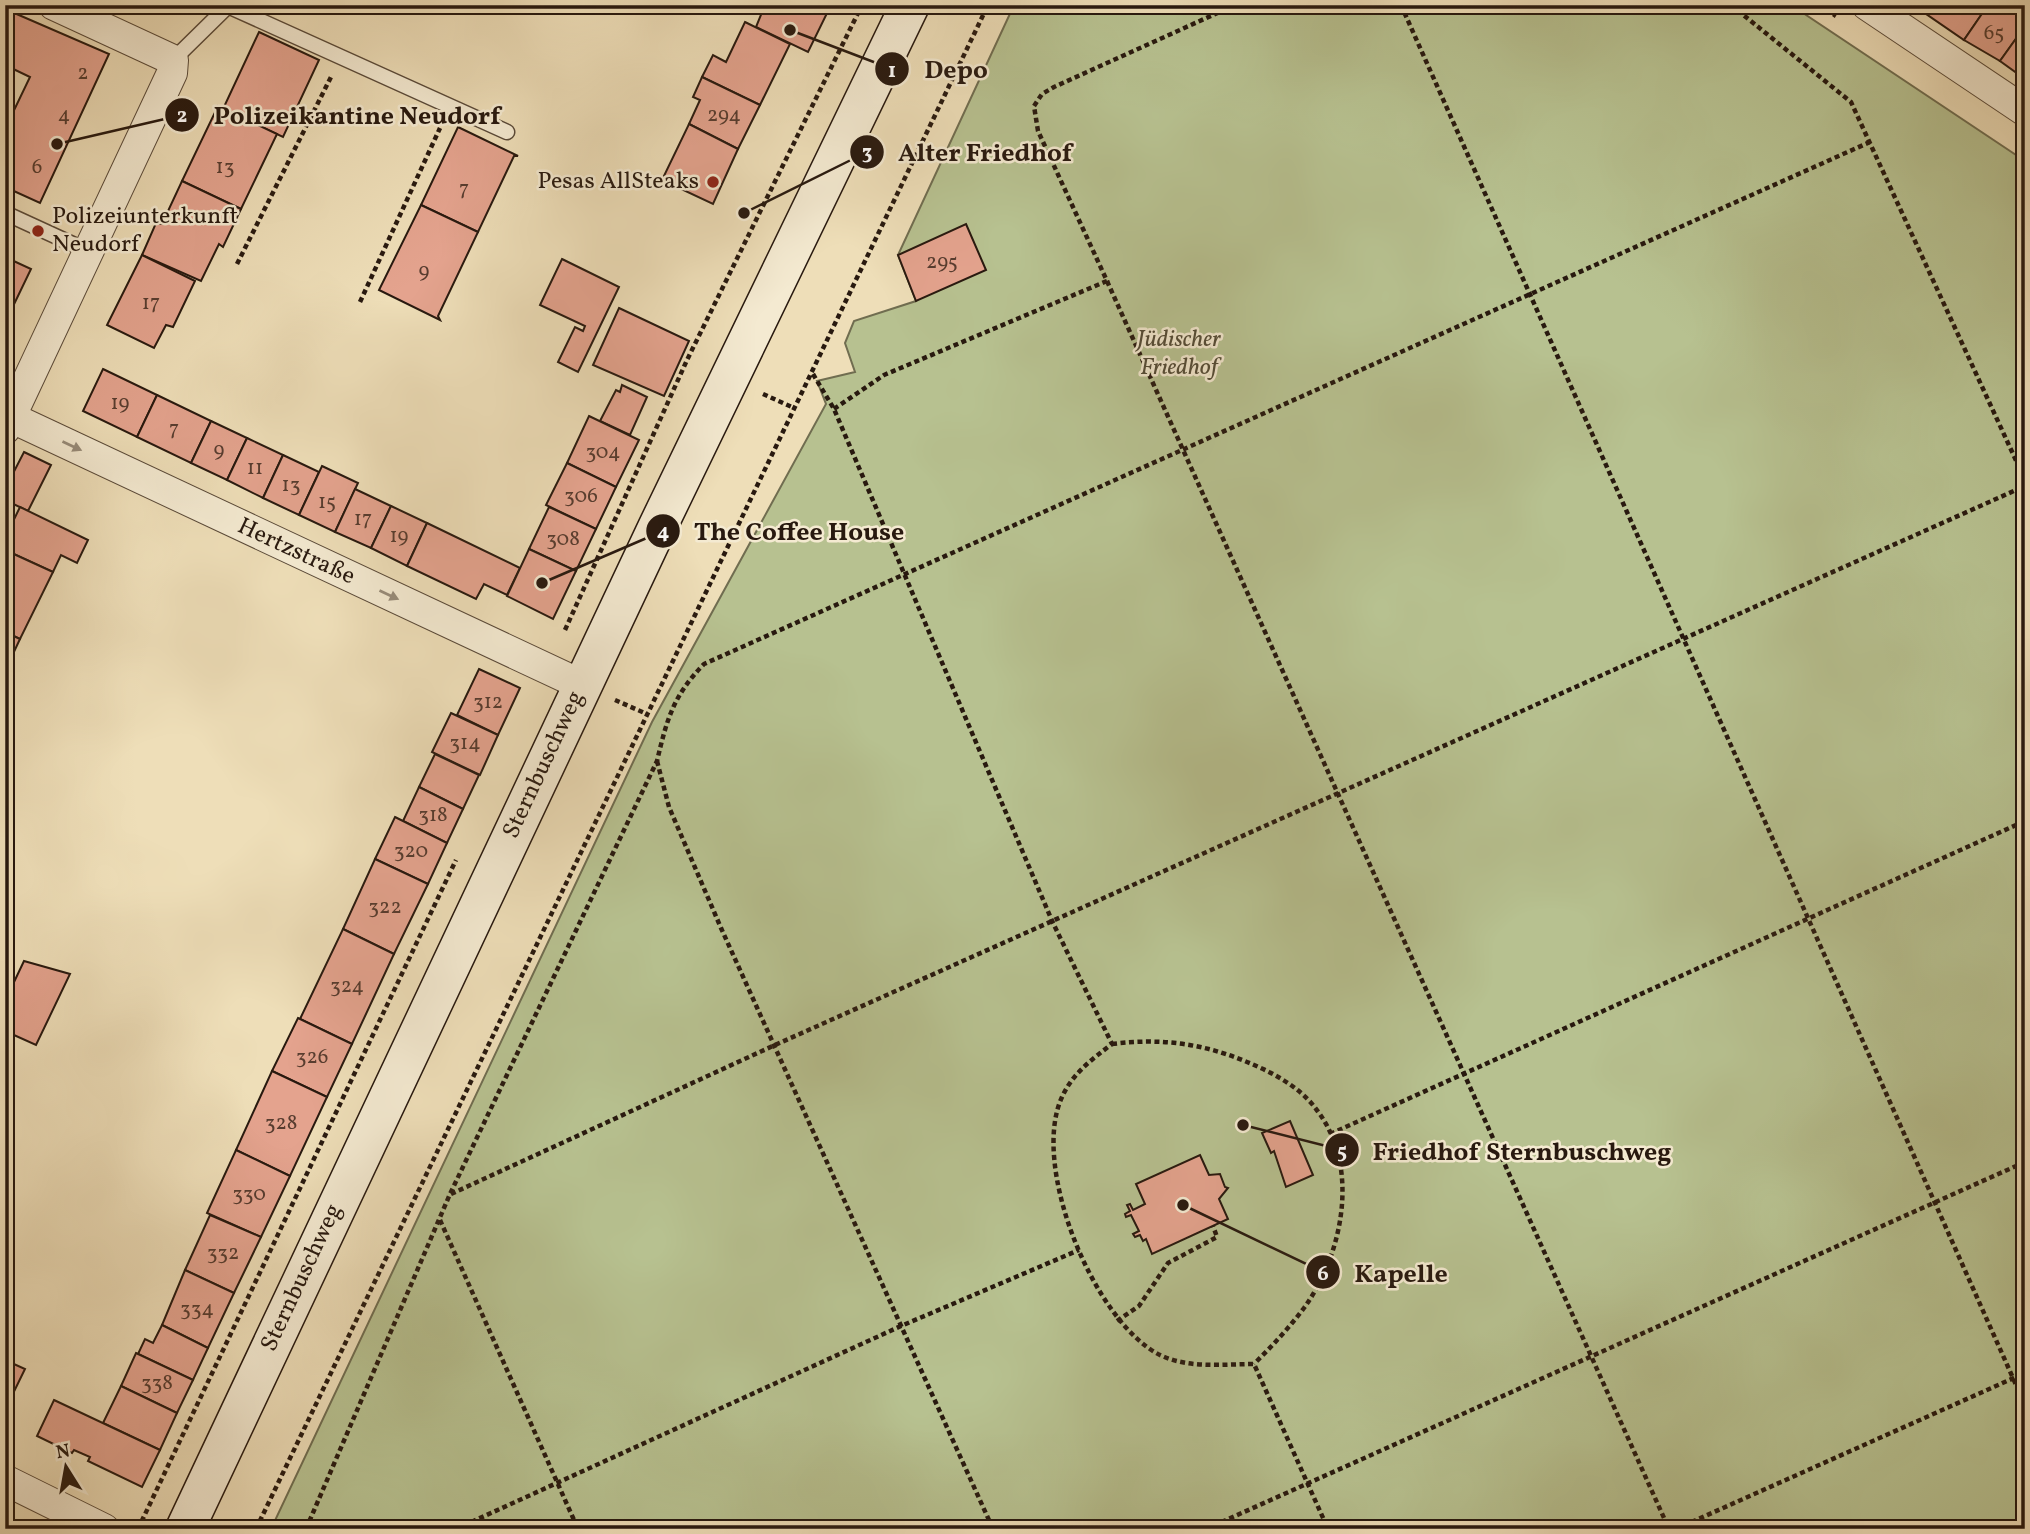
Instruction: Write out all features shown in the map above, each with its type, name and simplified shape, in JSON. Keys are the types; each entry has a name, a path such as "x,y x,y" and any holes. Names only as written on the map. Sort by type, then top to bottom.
{"main road":[{"name":"Sternbuschweg","path":"185,1529 582,685 910,5"}],"street":[{"path":"8,423 172,73 173,60 54,5"},
{"path":"1867,5 2025,111"},
{"name":"Hertzstraße","path":"8,423 582,685"},
{"path":"5,1480 104,1529"}],"lane":[{"path":"173,60 228,6 507,132"},
{"path":"5,213 90,252"}],"path":[{"path":"547,670 688,360 862,5"},
{"path":"256,1529 988,5"},
{"path":"1234,5 1042,94 1034,106 1038,131 1670,1529"},
{"path":"1401,5 1806,920 2025,1405"},
{"path":"1731,5 1851,102 2025,480"},
{"path":"237,264 341,58"},
{"path":"360,302 450,106"},
{"path":"306,1529 439,1219 657,761 669,710 684,685 704,664 1870,142"},
{"path":"834,409 884,374 1107,281"},
{"path":"812,374 834,409 1053,923 1112,1044"},
{"path":"450,1195 775,1045 1053,923 2025,486"},
{"path":"657,761 669,807 993,1529"},
{"path":"1330,1134 2025,821"},
{"path":"138,1529 457,859"},
{"path":"1146,1040 1180,1042 1220,1050 1262,1068 1294,1087 1317,1109 1330,1134 1339,1161 1342,1193 1339,1231 1326,1268 1305,1307 1254,1364 1180,1363 1158,1354 1117,1321 1079,1250 1061,1196 1054,1127 1061,1098 1079,1069 1112,1044 1146,1040"},
{"path":"1206,1529 2025,1162"},
{"path":"439,1219 578,1529"},
{"path":"1117,1321 1139,1306 1168,1263 1217,1237 1213,1226"},
{"path":"456,1529 901,1326 1079,1250"},
{"path":"1254,1364 1328,1529"},
{"path":"1676,1529 2025,1373"}],"green space":[{"name":"Jüdischer Friedhof","path":"1014,5 1791,5 2025,161 2025,1529 271,1529 652,722 826,404 817,381 855,372 845,343 854,321 916,301 898,255"}],"building":[{"path":"765,5 831,5 808,52 756,27"},
{"path":"1988,5 1964,40 1916,7"},
{"path":"1988,5 2025,5 2025,26 2000,61 1964,40"},
{"path":"5,9 109,54 40,203 5,187 5,129 30,77 5,65"},
{"path":"745,22 790,44 760,105 702,77 713,55 726,62"},
{"path":"2025,26 2025,79 2000,61"},
{"path":"259,32 319,60 283,137 223,109"},
{"path":"702,77 760,105 738,149 689,124 700,100 693,97"},
{"path":"218,106 277,134 241,209 182,181"},
{"path":"689,124 738,149 713,204 662,180"},
{"path":"458,127 518,156 514,156 478,232 421,205"},
{"path":"182,181 241,209 223,247 219,244 201,281 142,255 156,223 162,224"},
{"path":"421,205 478,232 438,316 440,320 379,290"},
{"path":"966,224 986,270 916,301 898,255"},
{"path":"142,255 195,281 173,327 166,325 154,348 107,325"},
{"path":"5,257 31,269 5,323"},
{"path":"562,259 619,287 578,372 558,362 575,327 583,331 585,326 540,305"},
{"path":"619,308 689,341 664,396 593,365"},
{"path":"103,369 157,395 137,437 83,411"},
{"path":"622,385 647,397 630,435 600,421 616,390 620,392"},
{"path":"157,395 211,421 191,463 137,437"},
{"path":"589,416 639,440 616,487 567,463"},
{"path":"211,421 247,438 227,480 191,463"},
{"path":"247,438 283,455 263,498 227,480"},
{"path":"24,452 51,465 28,511 5,500 5,489"},
{"path":"283,455 319,472 299,515 263,498"},
{"path":"567,463 616,487 596,529 546,505"},
{"path":"322,466 358,483 335,532 299,515"},
{"path":"355,489 391,506 371,548 335,532"},
{"path":"391,506 427,523 407,566 371,548"},
{"path":"20,507 88,540 77,563 61,555 53,572 5,550 5,538"},
{"path":"549,507 596,529 576,571 529,549"},
{"path":"427,523 520,568 507,595 484,584 476,599 407,566"},
{"path":"529,549 576,571 553,619 507,596"},
{"path":"5,550 53,572 20,639 5,632"},
{"path":"5,632 20,639 5,671"},
{"path":"479,669 520,688 498,735 457,715"},
{"path":"451,713 498,735 480,775 432,752"},
{"path":"435,754 479,775 463,809 419,787"},
{"path":"419,787 463,809 447,843 403,821"},
{"path":"395,817 447,843 428,884 375,859"},
{"path":"375,859 428,884 394,954 343,929"},
{"path":"343,929 394,954 352,1044 300,1019"},
{"path":"24,961 70,974 36,1045 5,1031 5,1001"},
{"path":"298,1018 352,1044 327,1097 272,1071"},
{"path":"272,1071 327,1097 290,1176 236,1150"},
{"path":"1290,1121 1313,1175 1286,1187 1274,1151 1271,1153 1262,1133"},
{"path":"236,1150 290,1176 261,1237 207,1213"},
{"path":"1200,1155 1209,1175 1220,1174 1225,1187 1228,1188 1219,1199 1228,1219 1152,1254 1146,1239 1143,1241 1140,1235 1135,1237 1133,1234 1139,1231 1131,1215 1126,1217 1125,1214 1130,1211 1127,1205 1130,1204 1133,1210 1145,1204 1136,1184"},
{"path":"210,1215 261,1237 234,1293 185,1270"},
{"path":"185,1270 234,1293 208,1348 162,1325"},
{"path":"162,1325 208,1348 193,1380 138,1354 145,1339 153,1343"},
{"path":"136,1353 193,1380 177,1413 121,1386"},
{"path":"5,1360 25,1369 5,1410"},
{"path":"121,1386 177,1413 160,1450 103,1423"},
{"path":"54,1400 160,1450 142,1487 88,1461 90,1457 74,1450 72,1453 37,1436"}],"place":[{"name":"Depo","path":"790,30"},
{"name":"Polizeikantine Neudorf","path":"57,144"},
{"name":"Pesas AllSteaks","path":"713,182"},
{"name":"Alter Friedhof","path":"744,213"},
{"name":"Polizeiunterkunft Neudorf","path":"38,231"},
{"name":"The Coffee House","path":"542,583"},
{"name":"Friedhof Sternbuschweg","path":"1243,1125"},
{"name":"Kapelle","path":"1183,1205"}]}
